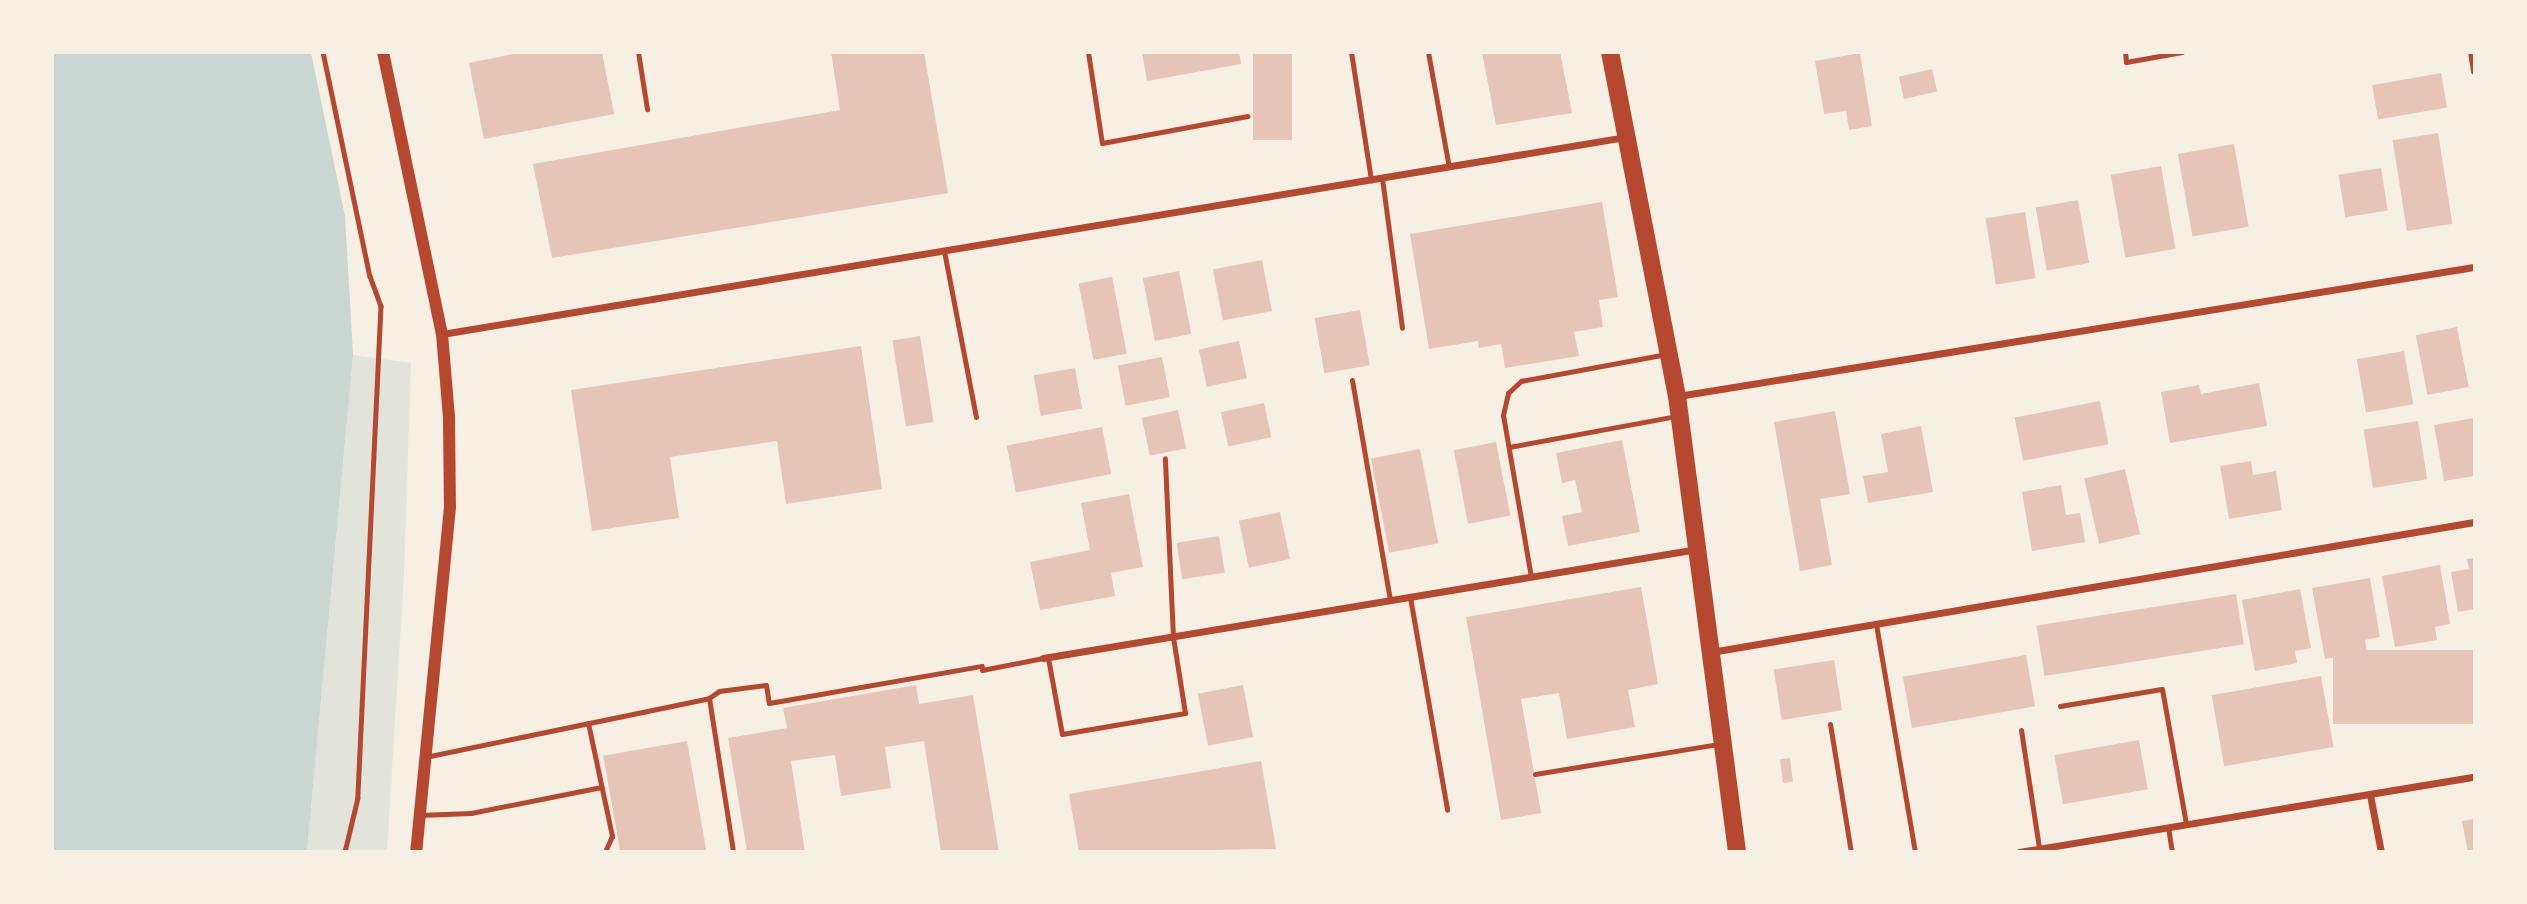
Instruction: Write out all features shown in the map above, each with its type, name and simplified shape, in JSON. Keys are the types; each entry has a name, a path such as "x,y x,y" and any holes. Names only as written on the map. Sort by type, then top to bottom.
{"main road":[{"path":"1610,52 1677,396 1737,852"}],"street":[{"path":"383,52 442,334 449,418 450,507 416,852"},
{"path":"2472,52 2474,71"},
{"path":"442,334 1628,137"},
{"path":"1677,396 2474,267"},
{"path":"1711,652 2474,522"},
{"path":"1045,658 1697,549"},
{"path":"2019,852 2474,777"},
{"path":"2370,795 2381,852"}],"lane":[{"path":"638,52 647,108"},
{"path":"1088,52 1101,143 1248,116"},
{"path":"1351,52 1371,180"},
{"path":"1428,52 1449,167"},
{"path":"2125,52 2126,62 2182,52"},
{"path":"1382,178 1402,328"},
{"path":"944,251 976,417"},
{"path":"1531,577 1503,415 1508,393 1521,381 1670,354"},
{"path":"1352,380 1390,600"},
{"path":"1509,447 1680,415"},
{"path":"425,757 709,698 719,691 766,685 769,703 1045,658 1062,734 1185,713 1173,637 1165,458"},
{"path":"1410,597 1447,810"},
{"path":"1876,624 1915,852"},
{"path":"2060,706 2162,689 2186,824"},
{"path":"709,698 733,852"},
{"path":"588,723 612,836 605,852"},
{"path":"1830,724 1851,852"},
{"path":"2021,730 2039,848"},
{"path":"1535,774 1722,743"},
{"path":"419,815 471,813 601,787"},
{"path":"2168,827 2172,852"}],"path":[{"path":"323,52 370,276 381,306 358,798 345,852"}],"shaded area":[{"path":"52,53 311,53 345,216 353,355 307,851 53,851"},
{"path":"353,355 411,363 404,575 387,851 307,852"}],"building":[{"path":"522,52 602,52 614,114 484,139 469,63"},
{"path":"831,52 924,52 948,193 552,258 533,164 840,110"},
{"path":"1142,52 1239,52 1241,64 1147,81"},
{"path":"1253,52 1292,52 1292,140 1253,140"},
{"path":"1482,52 1560,52 1572,113 1496,125"},
{"path":"1860,53 1872,126 1849,130 1846,111 1824,114 1815,61"},
{"path":"1932,69 1937,91 1904,99 1899,77"},
{"path":"2441,73 2447,107 2378,120 2372,85"},
{"path":"2438,133 2452,224 2407,231 2393,140"},
{"path":"2234,144 2249,227 2192,237 2178,154"},
{"path":"2161,166 2176,249 2125,258 2111,175"},
{"path":"2381,168 2388,210 2345,217 2339,175"},
{"path":"2078,200 2089,263 2047,270 2036,207"},
{"path":"1602,202 1618,297 1599,300 1603,327 1574,332 1579,356 1505,368 1501,344 1479,348 1478,341 1429,349 1410,234"},
{"path":"2025,212 2035,278 1996,284 1985,218"},
{"path":"1262,260 1272,311 1223,321 1213,270"},
{"path":"1179,271 1191,334 1155,341 1143,278"},
{"path":"1112,277 1127,354 1094,360 1079,283"},
{"path":"1360,310 1370,365 1324,373 1315,318"},
{"path":"2457,327 2469,387 2427,395 2416,335"},
{"path":"920,336 934,422 906,426 892,340"},
{"path":"1239,341 1247,378 1207,387 1199,350"},
{"path":"861,346 882,489 786,504 777,441 670,457 679,518 592,531 571,390"},
{"path":"2404,351 2413,404 2366,413 2357,359"},
{"path":"1162,357 1170,397 1126,406 1118,366"},
{"path":"1075,368 1082,408 1041,416 1034,375"},
{"path":"2259,383 2267,426 2170,443 2161,392 2199,385 2201,394"},
{"path":"2100,401 2108,444 2023,461 2015,418"},
{"path":"1264,403 1271,437 1228,446 1221,412"},
{"path":"1178,410 1186,448 1150,456 1142,418"},
{"path":"1835,411 1850,494 1820,499 1832,565 1800,571 1774,422"},
{"path":"2474,418 2474,476 2444,481 2434,425"},
{"path":"2418,421 2427,479 2373,488 2364,430"},
{"path":"1921,426 1933,492 1868,503 1863,476 1888,472 1881,434"},
{"path":"1102,427 1111,474 1016,493 1007,446"},
{"path":"1622,440 1640,532 1568,546 1562,516 1582,512 1575,480 1562,483 1556,453"},
{"path":"1496,442 1510,516 1468,524 1454,450"},
{"path":"1420,449 1438,543 1389,553 1371,459"},
{"path":"2251,461 2253,475 2276,471 2282,510 2229,519 2220,466"},
{"path":"2125,469 2140,534 2099,544 2084,478"},
{"path":"2061,485 2066,515 2080,513 2085,542 2032,551 2022,492"},
{"path":"1129,494 1143,567 1111,573 1115,596 1040,610 1030,562 1090,550 1081,503"},
{"path":"1280,512 1290,559 1249,568 1239,521"},
{"path":"1219,536 1225,573 1182,579 1177,543"},
{"path":"2474,558 2474,609 2458,612 2451,572 2469,569 2467,559"},
{"path":"2440,565 2450,624 2435,627 2437,640 2395,647 2382,576"},
{"path":"2370,578 2380,637 2365,640 2367,652 2325,659 2312,588"},
{"path":"1641,587 1658,684 1628,690 1635,727 1567,739 1559,693 1521,699 1541,813 1501,820 1466,617"},
{"path":"2300,589 2311,648 2295,651 2297,663 2255,671 2242,600"},
{"path":"2236,594 2244,644 2044,676 2036,626"},
{"path":"2333,650 2474,650 2474,724 2333,724"},
{"path":"2026,655 2035,706 1912,728 1903,677"},
{"path":"1834,660 1842,710 1782,720 1774,670"},
{"path":"2321,676 2334,747 2224,766 2212,695"},
{"path":"916,685 919,704 973,695 999,852 941,852 924,741 885,747 891,788 841,796 835,755 791,761 805,852 747,852 728,738 787,728 783,708"},
{"path":"1243,685 1253,737 1208,746 1198,694"},
{"path":"2139,740 2148,789 2063,804 2054,755"},
{"path":"687,741 707,852 620,852 603,756"},
{"path":"1790,758 1793,782 1783,783 1780,759"},
{"path":"1261,761 1276,849 1079,852 1069,794"},
{"path":"2474,819 2474,852 2468,852 2462,821"}]}
